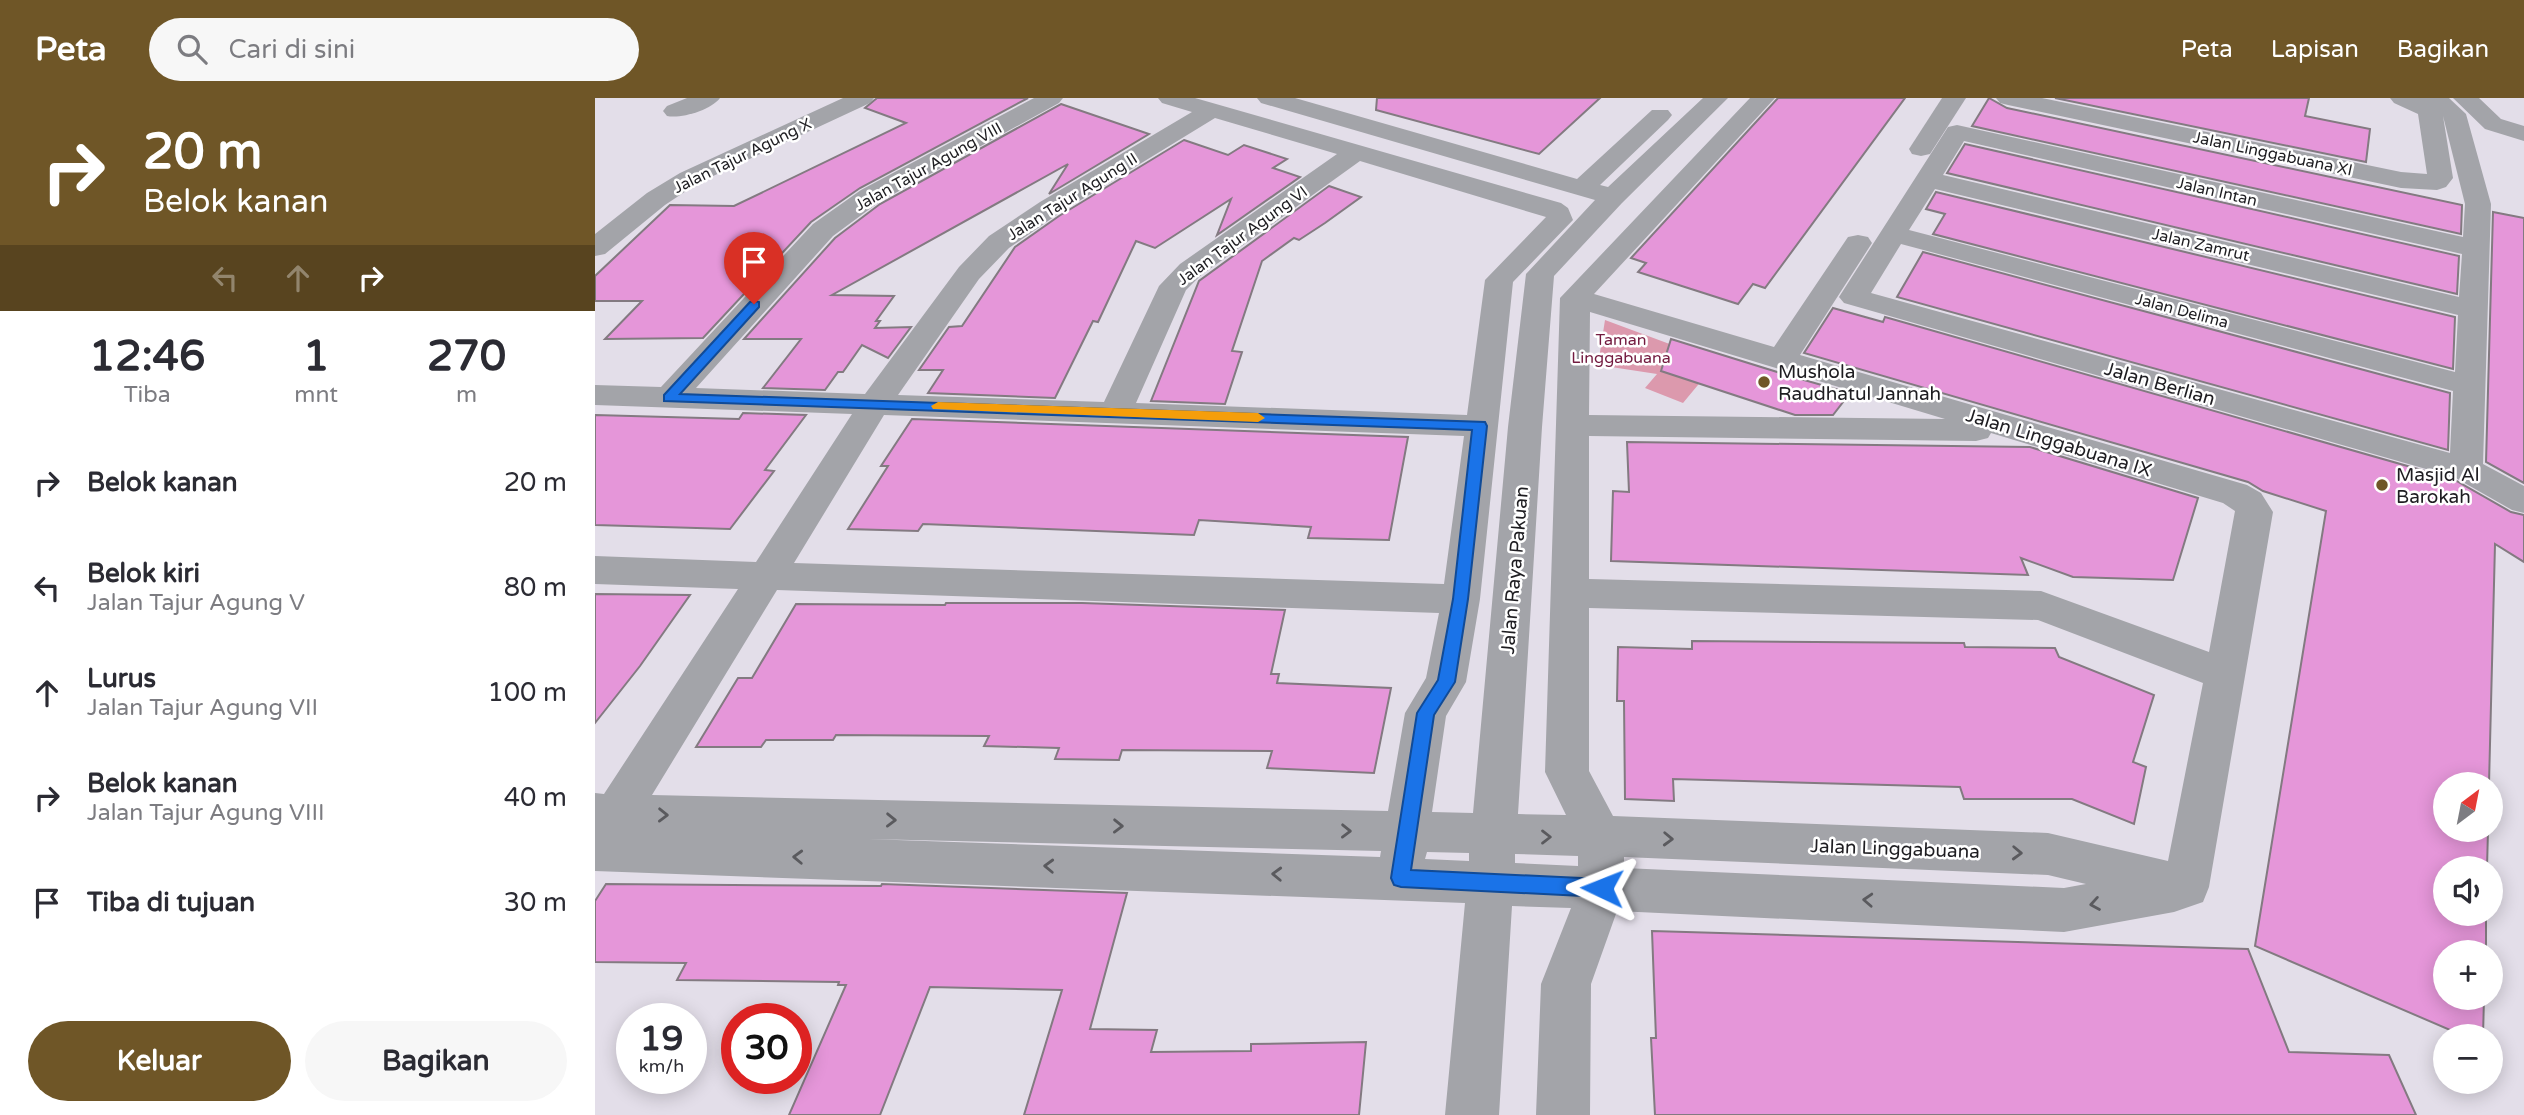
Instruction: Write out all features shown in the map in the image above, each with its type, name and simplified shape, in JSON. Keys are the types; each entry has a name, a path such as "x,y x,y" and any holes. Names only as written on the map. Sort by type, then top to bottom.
{"street":[{"path":"675,111 708,98"},
{"name":"Jalan Tajur Agung X","path":"595,248 656,199 689,178 862,98"},
{"name":"Jalan Tajur Agung VIII","path":"669,398 823,230 880,190 1051,98"},
{"path":"1170,98 1552,209 1559,214 1560,220 1499,280 1461,599 1446,682 1426,713 1401,878"},
{"path":"1269,98 1597,193 1665,102"},
{"name":"Jalan Raya Pakuan","path":"1472,1115 1540,274 1597,193 1716,98"},
{"path":"1563,1115 1566,984 1602,888 1599,836 1567,772 1575,298 1763,98"},
{"path":"1782,358 1955,98"},
{"name":"Jalan Linggabuana XI","path":"2008,98 2401,180 2437,182 2440,178 2430,112 2424,106 2402,98"},
{"path":"2434,98 2454,114 2478,204 2466,468"},
{"path":"2465,98 2493,124 2524,134"},
{"name":"Jalan Tajur Agung II","path":"600,831 876,404 969,273 999,242 1093,181 1212,110"},
{"name":"Jalan Intan","path":"1926,179 1957,132 2477,249"},
{"name":"Jalan Tajur Agung VI","path":"1115,413 1173,286 1190,270 1357,152"},
{"path":"1893,234 1926,179"},
{"name":"Jalan Zamrut","path":"1926,179 2475,310"},
{"name":"Jalan Berlian","path":"1893,234 1854,298 2466,468 2524,501"},
{"name":"Jalan Delima","path":"1893,234 2471,386"},
{"name":"Jalan Linggabuana IX","path":"1575,298 2235,494 2248,502 2255,512 2224,674"},
{"path":"595,395 1480,426"},
{"path":"1572,425 2020,430"},
{"path":"595,570 1461,599"},
{"path":"600,831 1492,884 2064,910 2186,887 2224,674 2041,606 1569,593"},
{"name":"Jalan Linggabuana","path":"600,831 1406,832 1599,836 2048,854 2186,887"}],"green space":[{"name":"Taman Linggabuana","path":"1605,320 1675,346 1660,371 1685,343 1722,356 1683,403 1645,388 1657,374 1598,365"}],"building":[{"path":"877,98 1028,98 860,188 811,222 703,338 605,339 642,301 595,301 595,276 670,205 734,206 906,123 865,108"},
{"path":"1377,98 1600,98 1539,154 1376,110"},
{"path":"1778,98 1905,98 1765,288 1753,284 1738,304 1638,272 1646,263 1631,258"},
{"path":"1989,98 2007,108 2462,205 2461,234 1972,126"},
{"path":"2055,98 2309,98 2305,116 2370,129 2366,162"},
{"path":"1061,104 1149,134 1049,194 1068,164 832,295 894,296 876,321 880,321 875,328 911,327 888,358 862,345 843,372 838,372 825,390 763,388 801,339 744,339 835,238 880,204"},
{"path":"1184,140 1228,155 1244,145 1287,159 1273,168 1300,177 1217,235 1231,199 1155,248 1136,241 1098,322 1093,321 1055,398 928,393 943,370 919,370 949,327 962,326 1015,247 1059,216"},
{"path":"1965,144 2459,256 2457,294 1947,173"},
{"path":"1329,186 1361,197 1299,240 1294,238 1262,261 1232,351 1242,352 1225,404 1151,401 1199,281"},
{"path":"1936,192 2455,317 2453,369 1933,234 1945,214 1926,209"},
{"path":"2493,212 2524,218 2524,483 2486,462"},
{"path":"1923,252 2450,393 2448,450 1897,297"},
{"path":"1833,308 1883,322 1885,317 2453,479 2511,512 2524,515 2524,562 2495,544 2489,772 2433,772 2433,842 2488,842 2487,856 2433,856 2433,926 2486,926 2486,940 2433,940 2433,1010 2484,1010 2483,1024 2436,1024 2255,946 2326,511 2263,491 2248,482 1804,353"},
{"path":"1671,339 1850,393 1833,415 1795,415 1661,371"},
{"path":"743,413 806,415 765,470 774,471 730,529 595,525 595,415 739,419"},
{"path":"912,419 1408,437 1389,540 1308,538 1311,527 1199,520 1194,535 923,524 918,531 848,529 888,466 881,466"},
{"path":"1627,442 2030,447 2198,498 2173,580 2073,577 2021,558 2028,575 1611,561 1613,491 1629,492"},
{"path":"595,594 690,595 640,666 595,723"},
{"path":"1082,603 1285,610 1271,674 1279,674 1277,683 1391,688 1374,773 1267,768 1272,751 1122,750 1119,760 1055,759 1059,748 984,746 989,736 836,735 833,740 766,740 761,747 696,747 738,678 752,678 796,604"},
{"path":"1692,641 1964,643 1965,647 2055,648 2059,657 2154,695 2133,762 2146,767 2134,824 2072,799 1964,799 1960,787 1673,779 1674,801 1625,799 1624,701 1617,701 1618,647 1692,649"},
{"path":"606,884 882,884 1127,893 1090,1029 1157,1030 1151,1052 1251,1051 1251,1044 1366,1042 1359,1115 1024,1115 1062,990 930,987 880,1115 789,1115 798,1094 812,1094 812,1063 846,985 838,985 839,982 677,980 686,963 595,962 595,901"},
{"path":"1652,931 2248,949 2289,1052 2389,1055 2416,1115 1655,1115 1651,1038 1656,1038"}],"slow traffic":[{"path":"938,406 1258,418"}],"place":[{"name":"Mushola Raudhatul Jannah","path":"1764,382"},
{"name":"Masjid Al Barokah","path":"2382,485"}],"route":[{"path":"754,304 669,398 1480,426 1461,599 1446,682 1426,713 1401,878 1602,888"}]}
